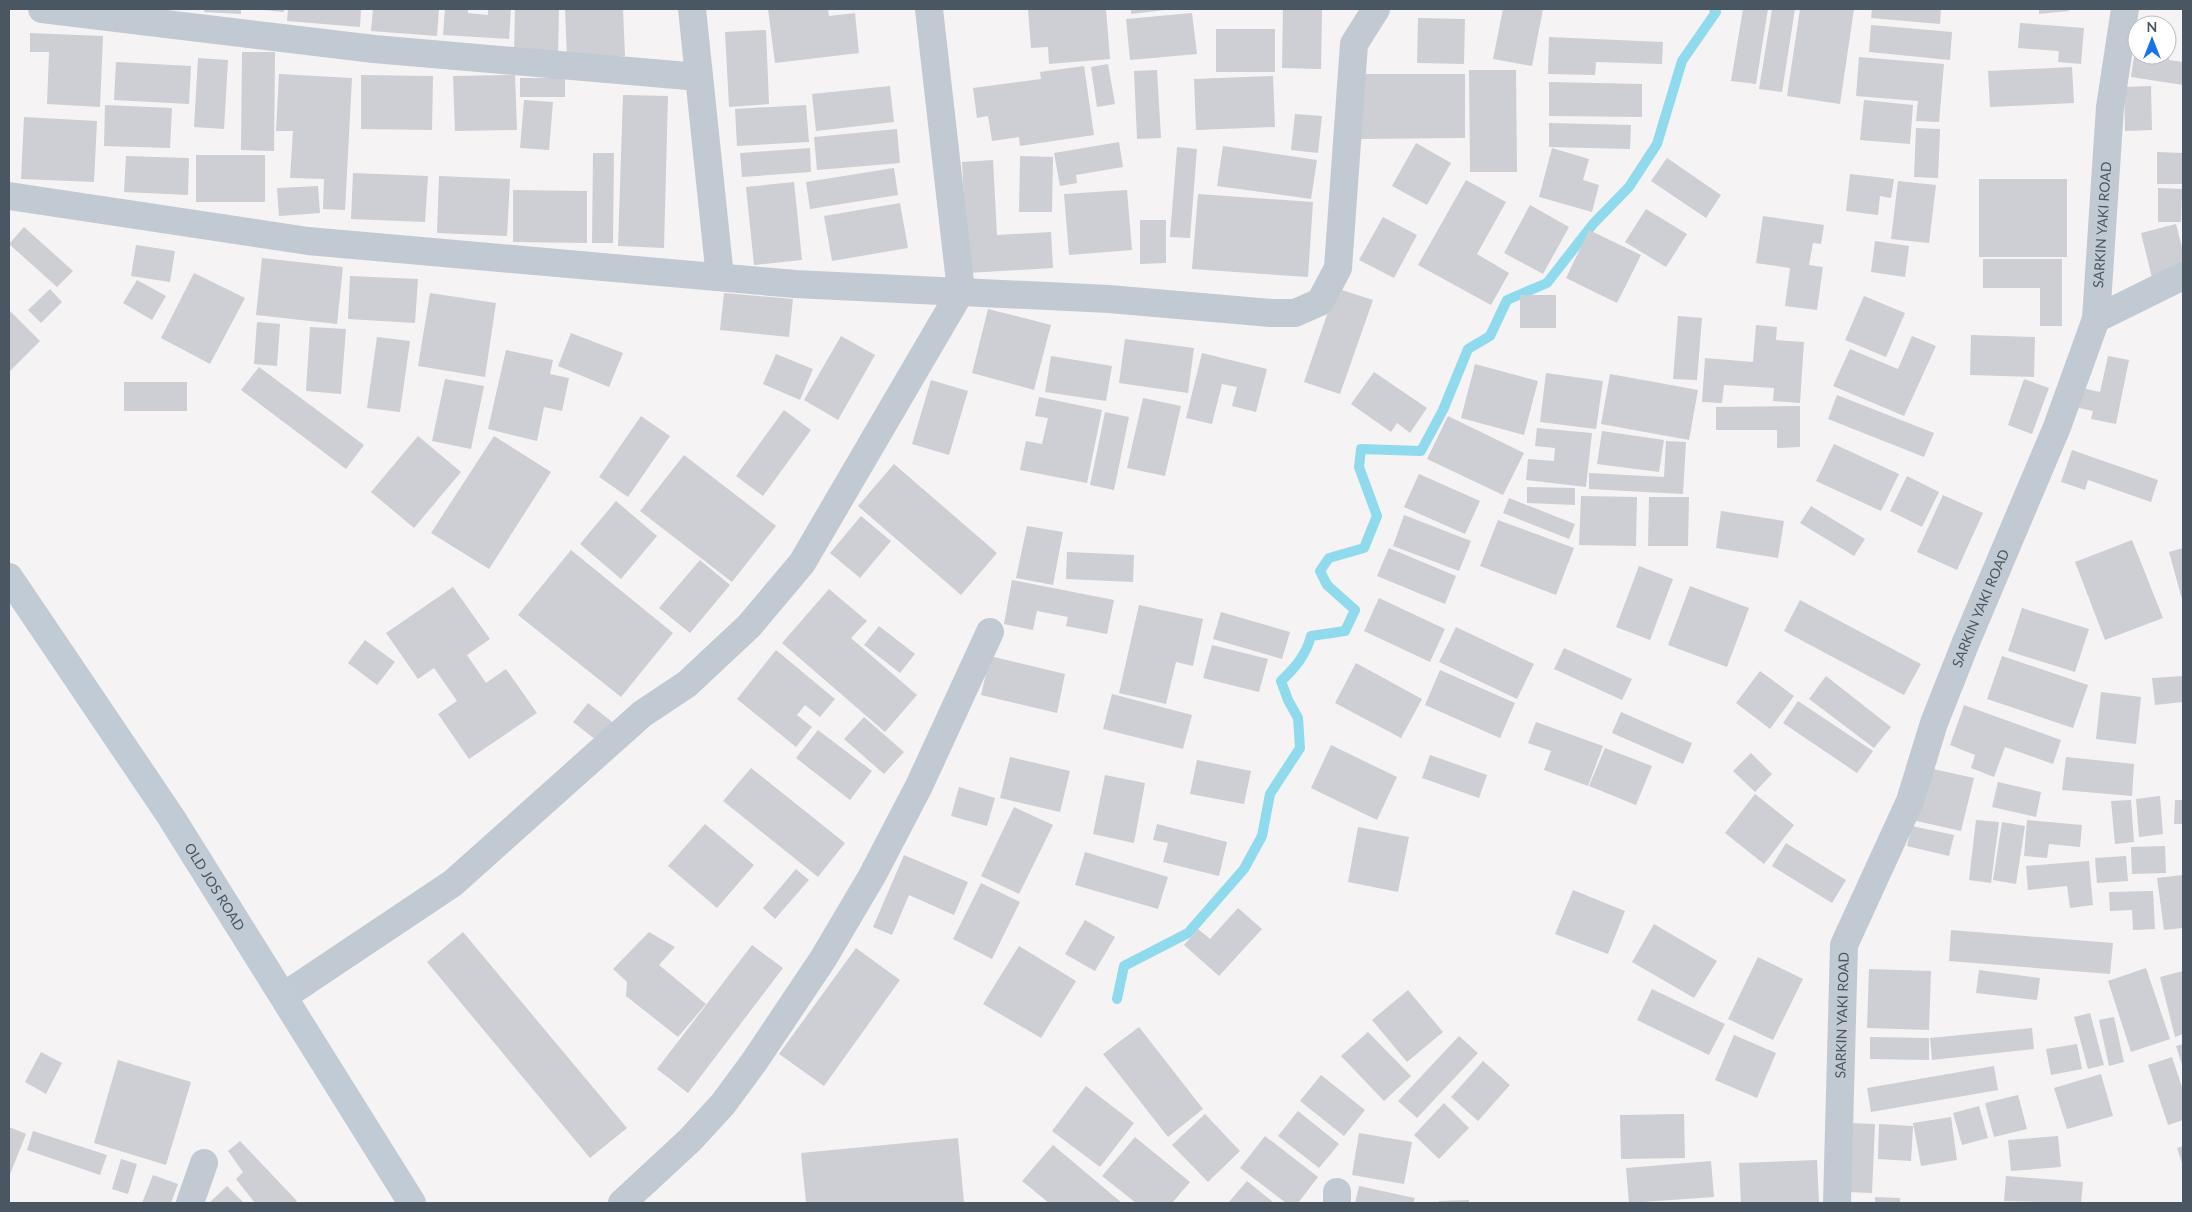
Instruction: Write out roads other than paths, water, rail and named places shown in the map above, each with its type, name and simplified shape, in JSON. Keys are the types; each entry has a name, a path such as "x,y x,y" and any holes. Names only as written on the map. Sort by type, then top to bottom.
{"main road":[{"name":"OLD JOS ROAD","path":"9,577 171,817 412,1203"}],"street":[{"path":"42,9 374,49 699,77"},
{"path":"692,9 720,277"},
{"path":"284,996 453,884 642,714 687,684 749,626 802,563 961,291 929,9"},
{"path":"9,196 308,240 795,284 1109,299 1271,313 1295,313 1320,302 1338,268 1354,44 1376,9"},
{"name":"SARKIN YAKI ROAD","path":"1837,1203 1844,945 1910,801 1934,723 1966,642 2057,427 2096,319 2110,107 2125,9"},
{"path":"2096,319 2183,276"},
{"path":"622,1203 690,1140 723,1104 754,1062 823,959 872,876 919,786 990,632"},
{"path":"190,1203 204,1163"}],"waterway":[{"path":"1117,999 1124,966 1188,933 1244,869 1262,836 1270,794 1300,748 1298,718 1288,700 1281,681 1299,661 1311,636 1345,631 1355,610 1327,585 1320,571 1329,558 1364,548 1377,516 1359,467 1361,449 1421,451 1443,410 1468,349 1490,336 1507,300 1547,283 1593,224 1629,187 1657,144 1682,61 1716,12 1714,9"}]}
